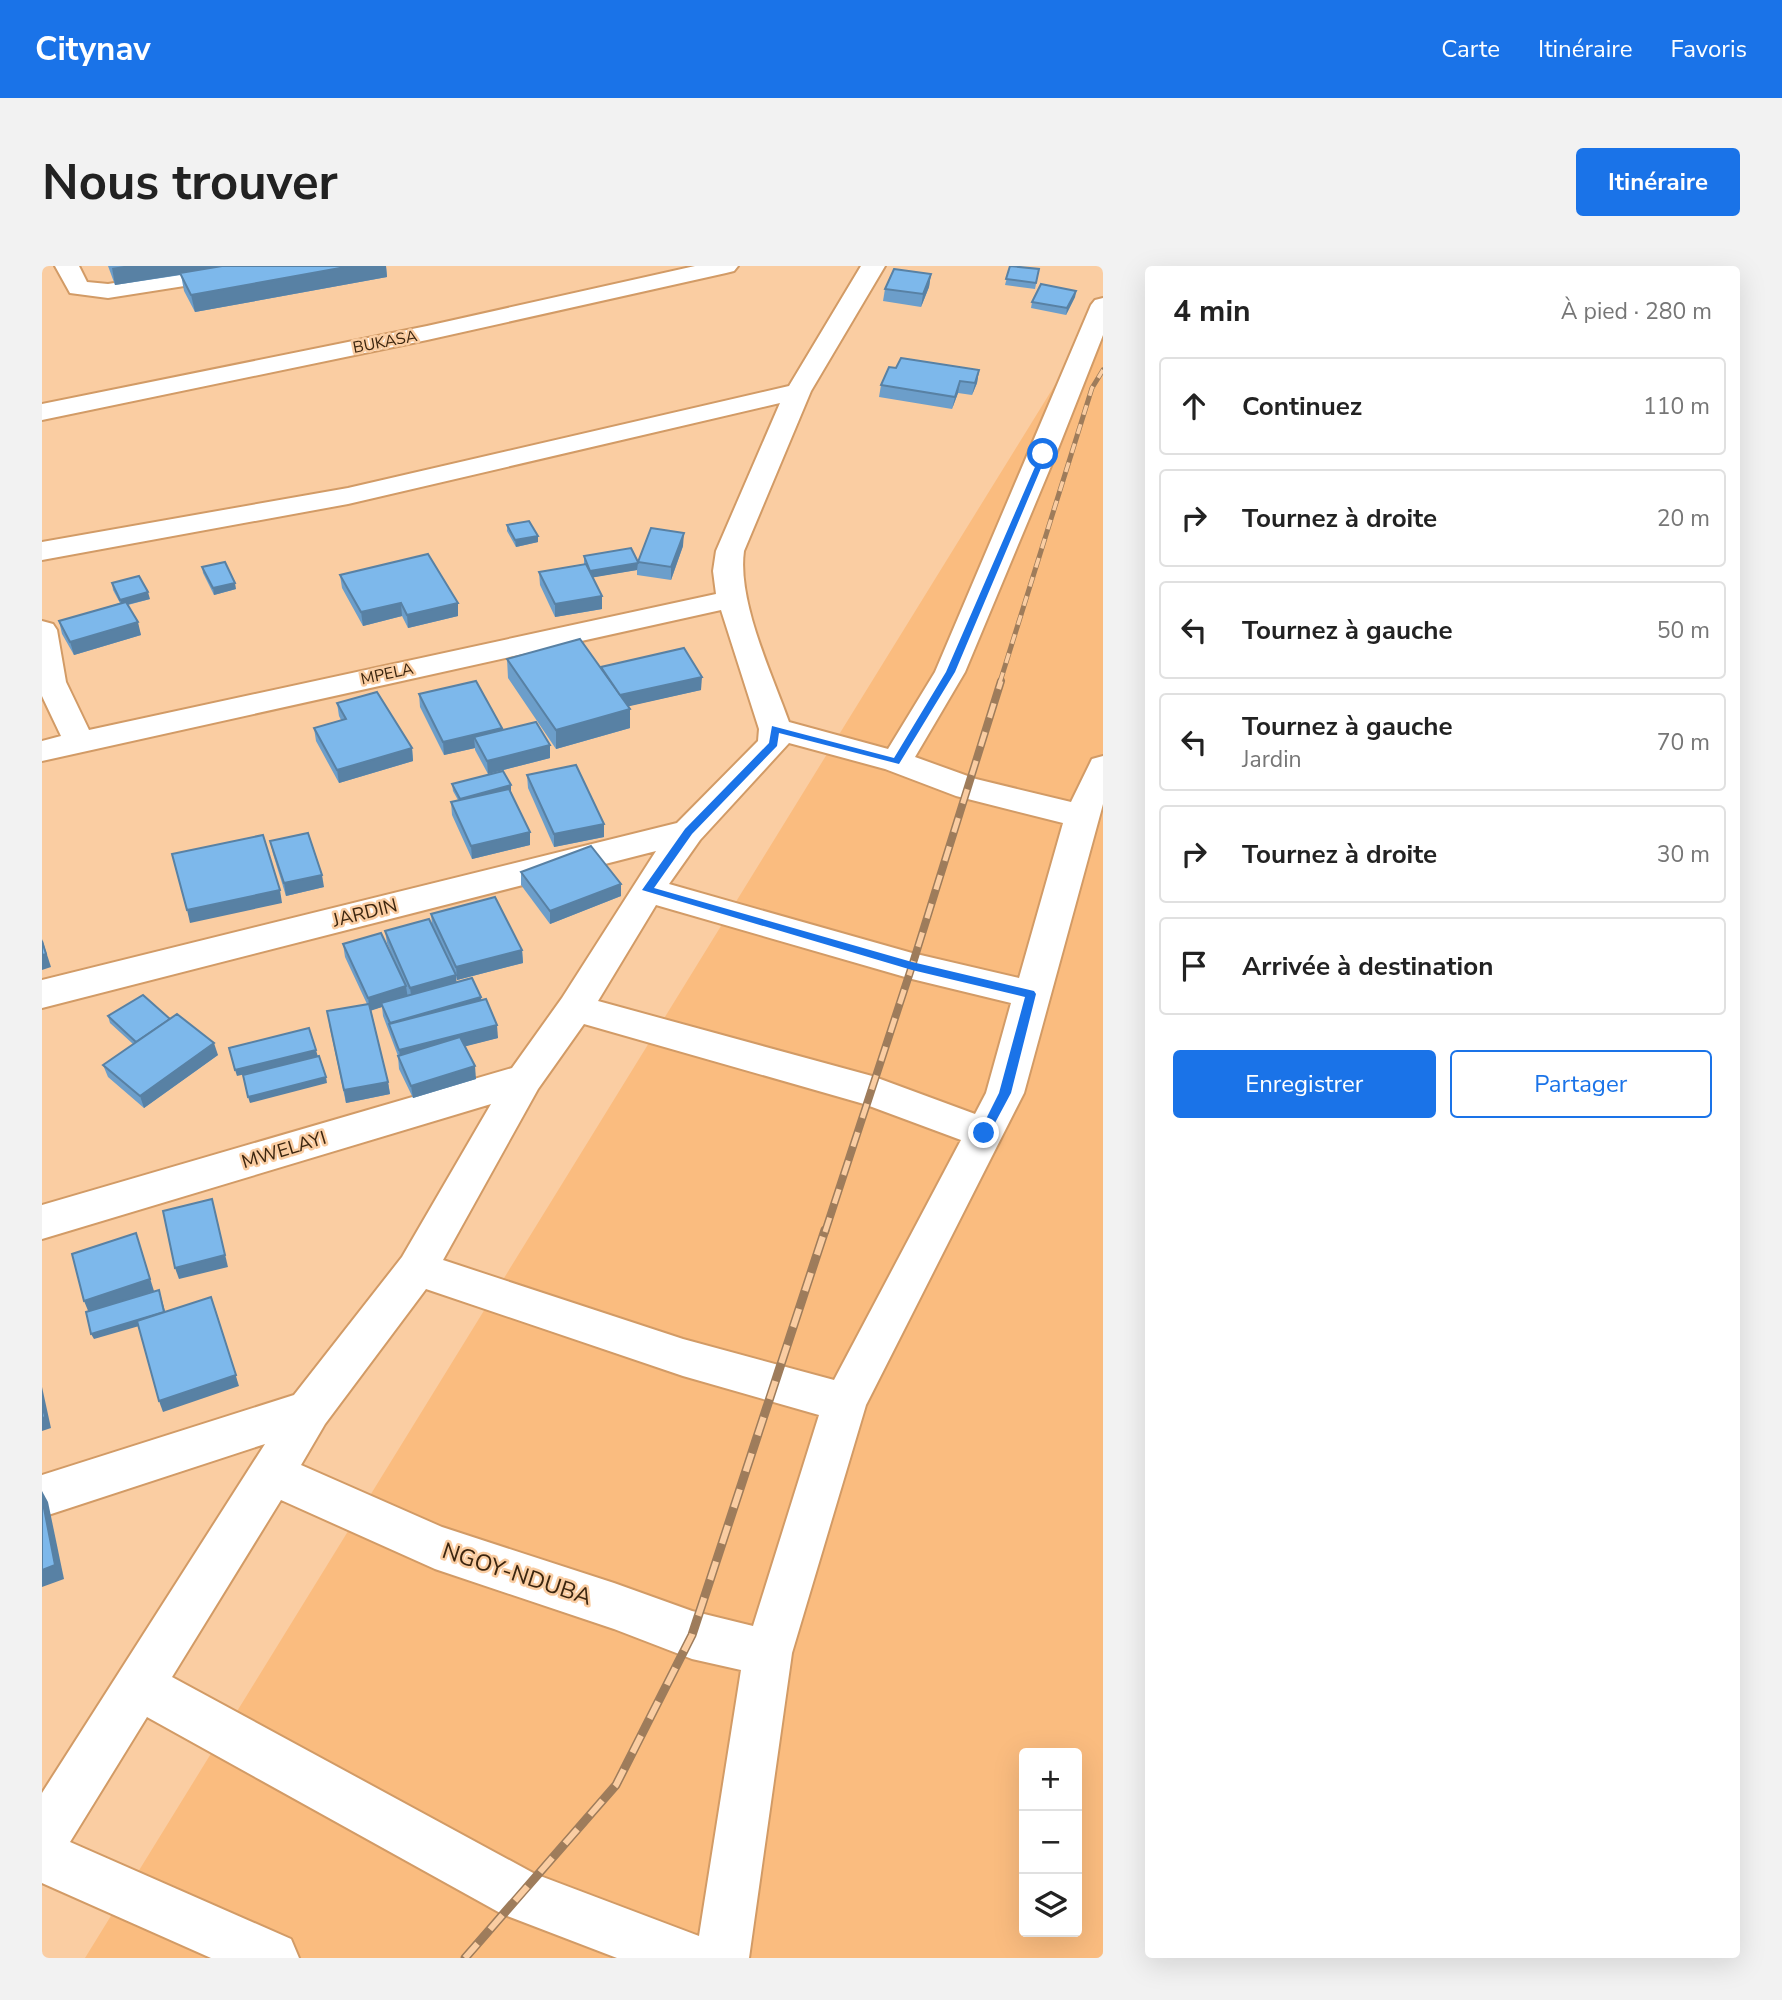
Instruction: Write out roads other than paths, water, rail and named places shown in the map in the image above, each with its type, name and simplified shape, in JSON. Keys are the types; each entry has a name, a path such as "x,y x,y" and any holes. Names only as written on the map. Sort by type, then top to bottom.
{"street":[{"path":"67,266 78,288 100,291 267,266"},
{"name":"BUKASA","path":"42,412 427,334 726,266"},
{"path":"42,1840 272,1474 309,1410 417,1269 525,1079 575,1008 647,890 688,832 773,744 775,729 732,598 727,571 730,551 798,391 873,266"},
{"path":"896,762 950,672 1103,305"},
{"path":"42,551 348,496 798,391"},
{"name":"MPELA","path":"42,751 732,598"},
{"path":"42,630 51,681 79,742"},
{"path":"775,729 896,762 968,788 1081,816"},
{"path":"722,1958 768,1653 845,1402 1005,1093 1081,816 1103,767"},
{"name":"JARDIN","path":"42,993 688,832"},
{"path":"647,890 912,966 1031,994"},
{"path":"575,1008 872,1091 984,1133"},
{"name":"MWELAYI","path":"42,1222 525,1079"},
{"path":"417,1269 775,1386 845,1402"},
{"path":"42,1496 309,1410"},
{"name":"NGOY-NDUBA","path":"272,1474 435,1547 614,1606 692,1635 768,1653"},
{"path":"139,1686 521,1895 688,1958"},
{"path":"42,1856 272,1958"}],"railway":[{"path":"1000,682 1092,388 1103,370"},
{"path":"825,1232 1001,681"},
{"path":"465,1958 616,1785 692,1635 825,1230"}]}
